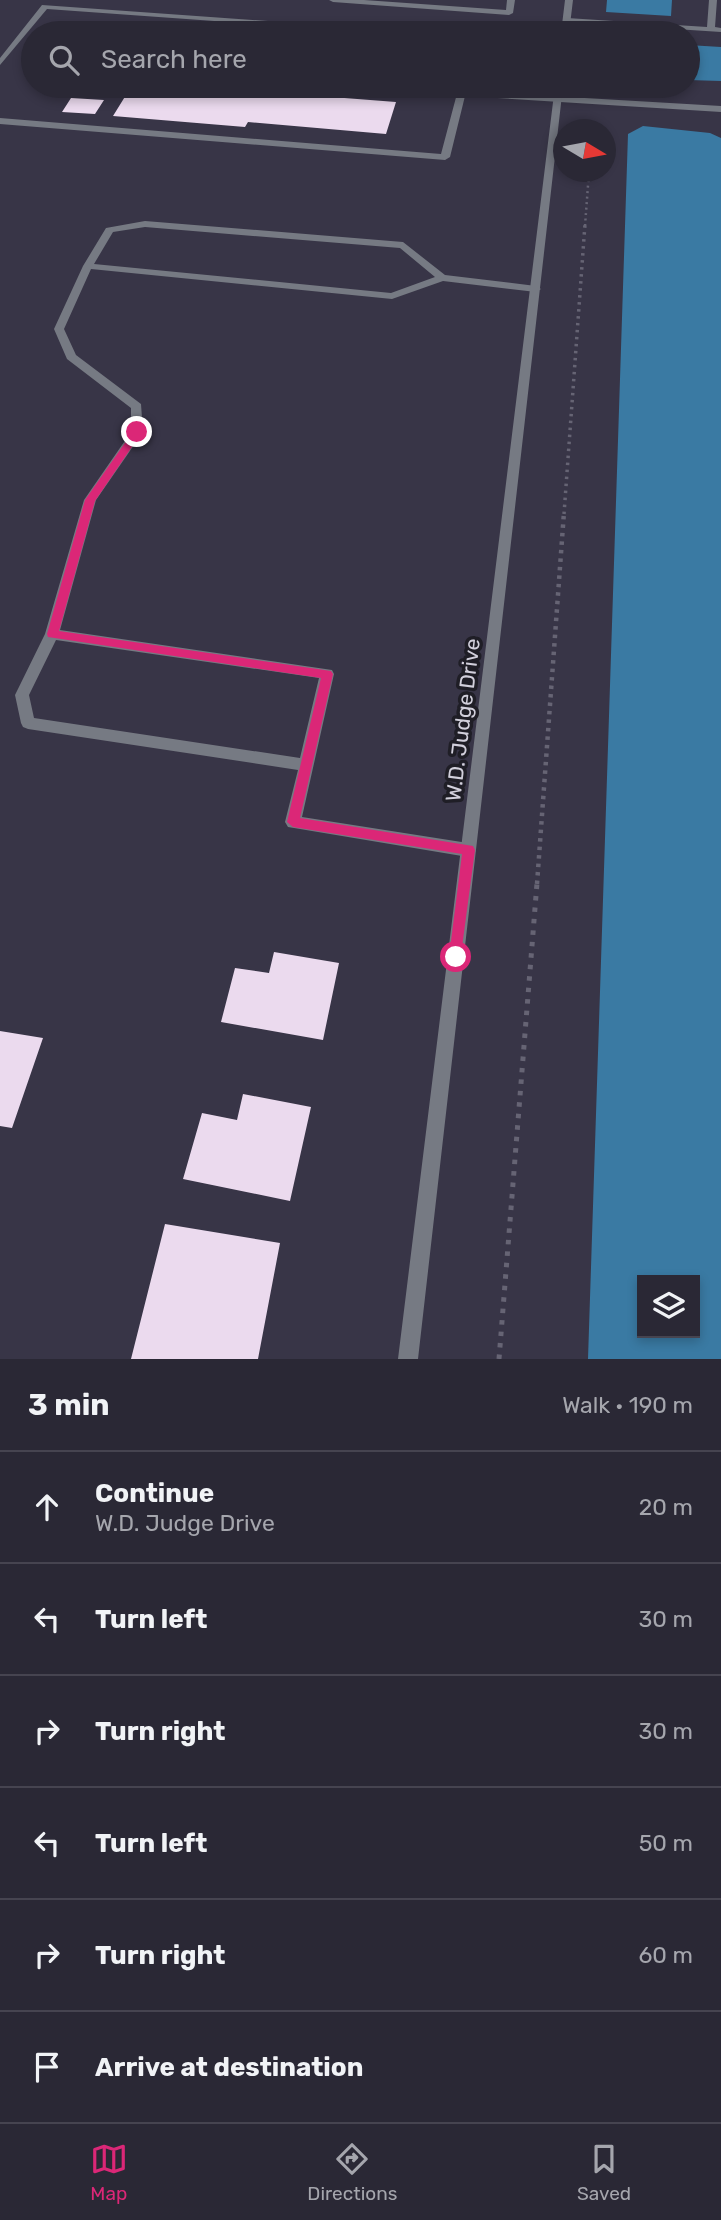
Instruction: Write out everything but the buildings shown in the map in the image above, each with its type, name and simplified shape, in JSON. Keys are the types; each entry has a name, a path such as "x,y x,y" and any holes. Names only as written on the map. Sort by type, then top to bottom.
{"street":[{"path":"333,0 509,13 511,0"},
{"path":"569,0 567,20 582,21"},
{"path":"713,0 716,30"},
{"path":"34,21 45,7 240,21"},
{"path":"0,63 21,37"},
{"path":"0,121 445,157 460,98"},
{"name":"W.D. Judge Drive","path":"408,1359 557,98"},
{"path":"609,98 721,109"},
{"path":"306,765 29,723 22,695 52,634 90,500 137,432 137,407 71,357 60,329 88,266 109,230 145,224 403,245 442,278"},
{"path":"88,266 393,296 442,278 536,289"},
{"path":"52,634 327,674 293,822 468,850"}],"path":[{"path":"499,1359 588,182"}],"water":[{"path":"607,0 672,0 671,16 606,12"},
{"path":"700,46 721,47 721,81 700,80"},
{"path":"643,126 710,133 721,138 721,1359 588,1359 628,134"}],"route":[{"path":"137,432 123,456 90,500 52,634 327,674 293,822 468,850 456,957"}]}
